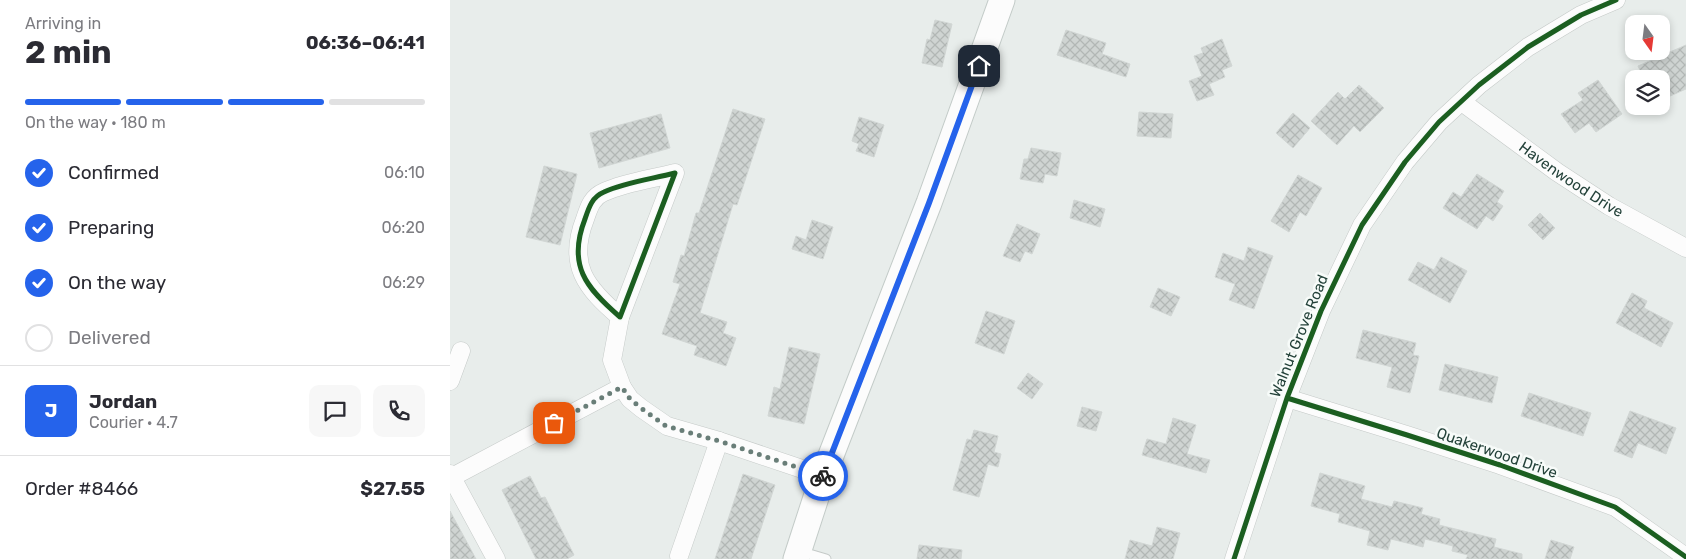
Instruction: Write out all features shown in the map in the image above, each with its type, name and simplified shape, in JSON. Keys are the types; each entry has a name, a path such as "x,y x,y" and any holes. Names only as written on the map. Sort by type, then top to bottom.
{"main road":[{"path":"798,555 823,476 929,203 1002,0"}],"street":[{"name":"Walnut Grove Road","path":"1234,559 1287,398 1321,311 1362,225 1405,162 1439,122 1480,85 1528,47 1581,15 1616,0"},
{"name":"Havenwood Drive","path":"1462,102 1556,172 1609,206 1686,248"},
{"path":"620,318 599,300 578,264 577,246 583,223 592,200 603,192 675,173 620,318 612,360 622,387 630,399 666,426 719,441 823,476"},
{"path":"450,381 462,351"},
{"path":"496,559 451,475 622,387"},
{"name":"Quakerwood Drive","path":"1287,398 1407,435 1615,507 1686,556"},
{"path":"679,556 719,441"}],"lane":[{"path":"798,555 826,559"}],"building":[{"path":"935,20 952,24 942,67 922,63 927,39 930,40"},
{"path":"1066,30 1106,43 1102,54 1130,64 1126,77 1057,55"},
{"path":"1222,39 1232,66 1222,70 1225,77 1209,84 1214,95 1197,101 1189,81 1202,76 1194,56 1203,53 1201,48"},
{"path":"1686,45 1686,89 1670,96 1670,70 1640,70 1638,66 1652,60 1670,60 1670,52"},
{"path":"1598,80 1622,114 1596,132 1589,123 1575,133 1561,114 1583,100 1578,93"},
{"path":"1359,85 1384,108 1360,132 1354,126 1337,145 1311,121 1338,92 1345,99"},
{"path":"733,109 765,119 737,205 733,204 700,313 727,322 723,333 736,338 726,366 694,355 697,346 662,334 680,284 673,282 681,255 684,256 696,213 699,213"},
{"path":"1139,112 1173,114 1171,138 1137,136"},
{"path":"1293,113 1310,128 1293,148 1276,133"},
{"path":"661,114 670,148 599,168 590,133"},
{"path":"859,117 884,125 874,157 856,151 859,144 852,141"},
{"path":"1031,148 1061,153 1057,176 1045,174 1043,183 1020,179 1024,159 1028,159"},
{"path":"544,166 577,174 560,245 526,237"},
{"path":"1477,174 1504,191 1497,202 1503,206 1493,221 1486,216 1477,229 1443,208 1453,192 1461,197"},
{"path":"1298,175 1322,188 1306,216 1300,212 1289,232 1271,221"},
{"path":"1074,200 1105,209 1100,227 1070,218"},
{"path":"1540,213 1555,228 1543,240 1528,225"},
{"path":"812,220 833,227 823,259 792,249 796,236 806,240"},
{"path":"1017,224 1040,234 1032,254 1025,251 1020,262 1003,256"},
{"path":"1248,247 1273,256 1254,309 1229,300 1235,284 1215,277 1223,253 1244,261"},
{"path":"1441,257 1467,271 1450,303 1408,280 1418,262 1434,270"},
{"path":"1158,288 1180,297 1171,316 1150,307"},
{"path":"1632,293 1647,301 1644,308 1673,323 1661,347 1616,323"},
{"path":"986,311 1015,321 1004,354 975,343"},
{"path":"1363,330 1416,343 1413,355 1419,356 1410,393 1387,387 1392,367 1356,358"},
{"path":"789,347 820,354 804,424 768,416 774,387 780,389"},
{"path":"1445,364 1498,377 1492,403 1439,390"},
{"path":"1028,373 1043,384 1032,399 1017,388"},
{"path":"1529,393 1591,413 1583,436 1521,416"},
{"path":"1082,407 1102,412 1096,431 1077,426"},
{"path":"1630,411 1676,428 1666,454 1638,443 1632,458 1614,451"},
{"path":"1173,418 1196,425 1187,454 1210,460 1206,473 1142,455 1147,439 1166,444"},
{"path":"974,430 998,436 994,452 1001,454 998,467 988,464 979,497 953,490 967,439 971,440"},
{"path":"1320,473 1365,486 1361,499 1392,507 1394,501 1423,508 1421,514 1440,519 1439,525 1496,539 1494,547 1522,554 1522,559 1466,559 1468,555 1452,551 1453,546 1425,539 1423,547 1391,539 1388,550 1367,545 1370,531 1338,522 1340,514 1311,506"},
{"path":"743,474 775,485 751,559 715,559"},
{"path":"530,476 541,498 545,497 574,555 567,559 536,559 502,490"},
{"path":"450,511 476,559 450,559"},
{"path":"1157,527 1180,533 1173,559 1125,559 1130,540 1152,546"},
{"path":"1551,540 1574,547 1570,559 1545,559"},
{"path":"919,545 962,550 961,559 917,559"}],"cycle path":[{"path":"1234,559 1287,398 1321,311 1362,225 1405,162 1439,122 1479,85 1528,47 1581,15 1616,0"},
{"path":"675,173 620,317 589,285 579,263 580,235 588,210 594,200 604,192 630,183 675,173"},
{"path":"1287,398 1500,465 1615,507 1686,557"}],"way so far":[{"path":"554,423 622,387 630,399 666,426 719,441 823,476"}],"route":[{"path":"823,476 929,203 979,66"}]}
